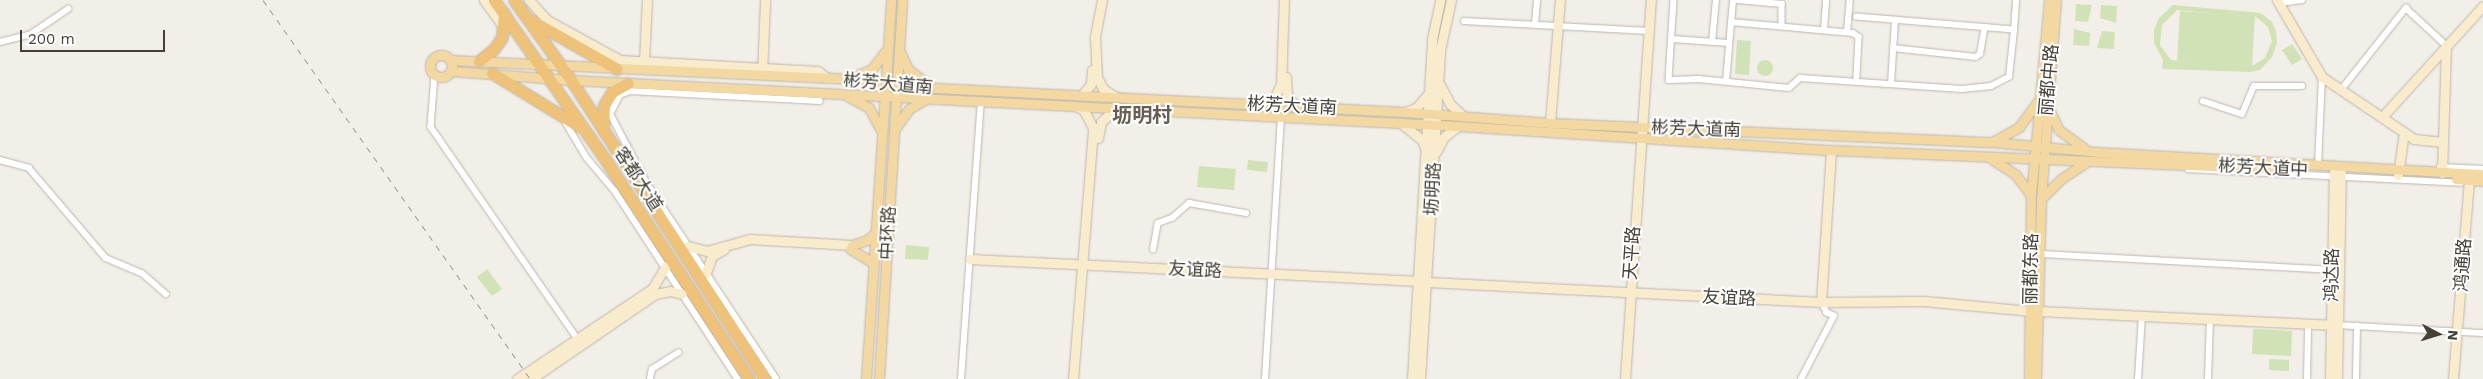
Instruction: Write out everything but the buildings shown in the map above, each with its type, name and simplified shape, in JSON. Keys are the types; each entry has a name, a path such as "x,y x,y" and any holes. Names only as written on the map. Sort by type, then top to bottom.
{"highway":[{"name":"客都大道","path":"494,0 603,156 641,217 749,379"},
{"name":"客都大道","path":"514,0 559,66 571,80 765,379"},
{"path":"479,61 494,49 504,28 504,13"},
{"path":"526,17 617,69"},
{"path":"492,73 582,128"},
{"path":"603,130 604,105 612,92 628,83"},
{"path":"603,156 616,149"},
{"path":"656,212 671,220"},
{"path":"641,217 642,233"},
{"path":"698,318 714,326"}],"main road":[{"name":"中环路","path":"866,379 886,49 891,0"},
{"name":"中环路","path":"879,379 902,0"},
{"name":"丽都中路","path":"2039,159 2049,0"},
{"name":"丽都中路","path":"2042,102 2056,0"},
{"path":"849,79 872,69 886,49"},
{"path":"899,50 908,69 932,88"},
{"path":"444,55 450,60 450,71 444,76 435,75 430,68 433,58 444,55"},
{"name":"彬芳大道南","path":"450,60 617,69 760,71 884,82 896,91 928,98 1401,123 1432,129 1458,126 1831,150 2039,159"},
{"name":"彬芳大道南","path":"450,71 548,76 571,80 883,95 896,91 932,88 1114,96 1405,112 1550,123 1992,142 2040,146"},
{"path":"842,93 869,108 881,131"},
{"path":"894,130 909,109 928,98"},
{"path":"1992,142 2019,127 2042,102 2059,130 2086,149"},
{"name":"彬芳大道中","path":"2040,146 2086,149 2097,152 2318,163 2442,173 2483,174"},
{"path":"1985,156 2015,174 2031,195"},
{"name":"彬芳大道中","path":"2039,159 2483,181"},
{"name":"丽都东路","path":"2036,379 2031,195 2039,159"},
{"name":"丽都东路","path":"2029,379 2040,254 2041,199 2039,159"},
{"path":"2041,199 2060,179 2086,162"},
{"path":"851,247 867,240 875,233"},
{"path":"851,247 873,263"}],"street":[{"path":"484,0 504,28"},
{"path":"529,0 547,20 614,58 760,71"},
{"path":"644,61 647,0"},
{"path":"760,71 761,0"},
{"path":"760,71 765,0"},
{"path":"1096,0 1091,32 1095,78 1103,89 1114,96"},
{"path":"1082,95 1088,90 1095,78 1095,36 1102,0"},
{"path":"1284,0 1283,84 1287,96 1296,106"},
{"path":"1266,105 1273,101 1283,84 1289,0"},
{"name":"坜明路","path":"1433,114 1430,92 1432,39 1440,0"},
{"name":"坜明路","path":"1412,379 1422,280 1433,114 1439,82 1440,50 1451,0"},
{"path":"1535,24 1537,0"},
{"path":"1550,123 1560,0"},
{"name":"天平路","path":"1625,379 1629,293 1651,0"},
{"path":"1674,0 1669,80 1726,82 1789,88 1800,78 1962,89 1991,86 2009,77 2016,1"},
{"path":"1712,42 1716,0"},
{"path":"1726,82 1733,0"},
{"path":"1738,0 1782,2 1782,26"},
{"path":"1824,30 1826,0"},
{"path":"1847,32 1850,0"},
{"path":"2302,0 2278,2 2322,76 2414,139 2443,142"},
{"path":"2382,117 2483,6"},
{"path":"2341,90 2406,8 2446,45 2442,173"},
{"path":"0,42 31,34 68,9"},
{"path":"1857,17 2014,30"},
{"path":"1891,84 1895,20"},
{"path":"1464,21 1649,31"},
{"path":"1731,22 1847,32 1859,36 1857,77"},
{"path":"1893,48 1976,57 1980,54 1985,27"},
{"path":"1672,39 1730,43"},
{"path":"435,75 431,127 578,339"},
{"path":"2322,76 2318,163 2483,169"},
{"path":"1439,82 1450,104 1463,116"},
{"path":"2203,102 2242,114 2254,86 2302,86"},
{"path":"776,379 671,220 613,124 612,105 620,95 630,91 820,101"},
{"path":"1405,112 1416,108 1430,92"},
{"path":"962,379 981,101"},
{"path":"1075,106 1084,110 1091,118 1093,128 1080,379"},
{"path":"1074,379 1099,128 1106,114 1116,108"},
{"path":"562,116 588,158 615,191 738,379"},
{"path":"1265,379 1281,118"},
{"path":"1401,123 1422,140 1431,153 1444,137 1458,126"},
{"path":"2398,175 2404,132"},
{"path":"1801,379 1834,316 1827,313 1821,302 1831,150"},
{"path":"0,160 29,168 106,258 142,272 166,294"},
{"path":"2337,174 2483,184"},
{"name":"鸿达路","path":"2337,174 2332,270 2337,379"},
{"name":"鸿达路","path":"2330,379 2335,325 2337,174"},
{"name":"鸿通路","path":"2453,379 2469,180"},
{"path":"1153,250 1158,222 1172,218 1188,203 1246,213"},
{"path":"688,246 696,250 715,250 750,239 851,247"},
{"path":"706,273 715,250"},
{"path":"2040,254 2332,270"},
{"name":"友谊路","path":"970,256 1273,271 1629,293 1821,302 1923,301 2034,311 2335,325"},
{"path":"531,379 653,291 665,267"},
{"name":"坜明路","path":"1420,379 1422,280"},
{"path":"517,379 653,291 670,291 682,294"},
{"path":"2138,379 2142,316"},
{"path":"2208,379 2210,319"},
{"path":"2335,325 2483,333"},
{"path":"2356,379 2358,326"},
{"path":"2307,379 2308,330"},
{"path":"650,379 652,369 678,353"}],"green space":[{"path":"2076,4 2092,5 2088,22 2075,21"},
{"path":"2101,5 2117,6 2116,23 2100,18"},
{"path":"2173,5 2261,13 2272,22 2276,31 2277,43 2272,57 2260,70 2250,72 2162,69 2163,60 2154,43 2154,30 2159,18","holes":["2177,10 2220,14 2180,11 2177,61 2171,60 2160,45 2162,25","2255,16 2268,27 2272,41 2265,58 2252,66"]},
{"path":"2074,29 2090,33 2089,46 2073,45"},
{"path":"2102,31 2115,32 2114,49 2097,48"},
{"path":"1737,40 1751,41 1749,75 1735,74"},
{"path":"2292,44 2302,59 2292,65 2282,50"},
{"path":"1765,60 1773,68 1765,76 1757,68"},
{"path":"1248,160 1268,162 1267,172 1247,170"},
{"path":"1199,166 1236,169 1234,190 1197,187"},
{"path":"906,245 929,247 928,260 905,259"},
{"path":"487,269 502,289 492,296 477,277"},
{"path":"2253,329 2292,331 2291,356 2252,354"},
{"path":"2269,359 2289,360 2289,371 2269,370"}],"railway":[{"path":"263,0 530,379"}],"district":[{"name":"坜明村","path":"1142,115"}]}
